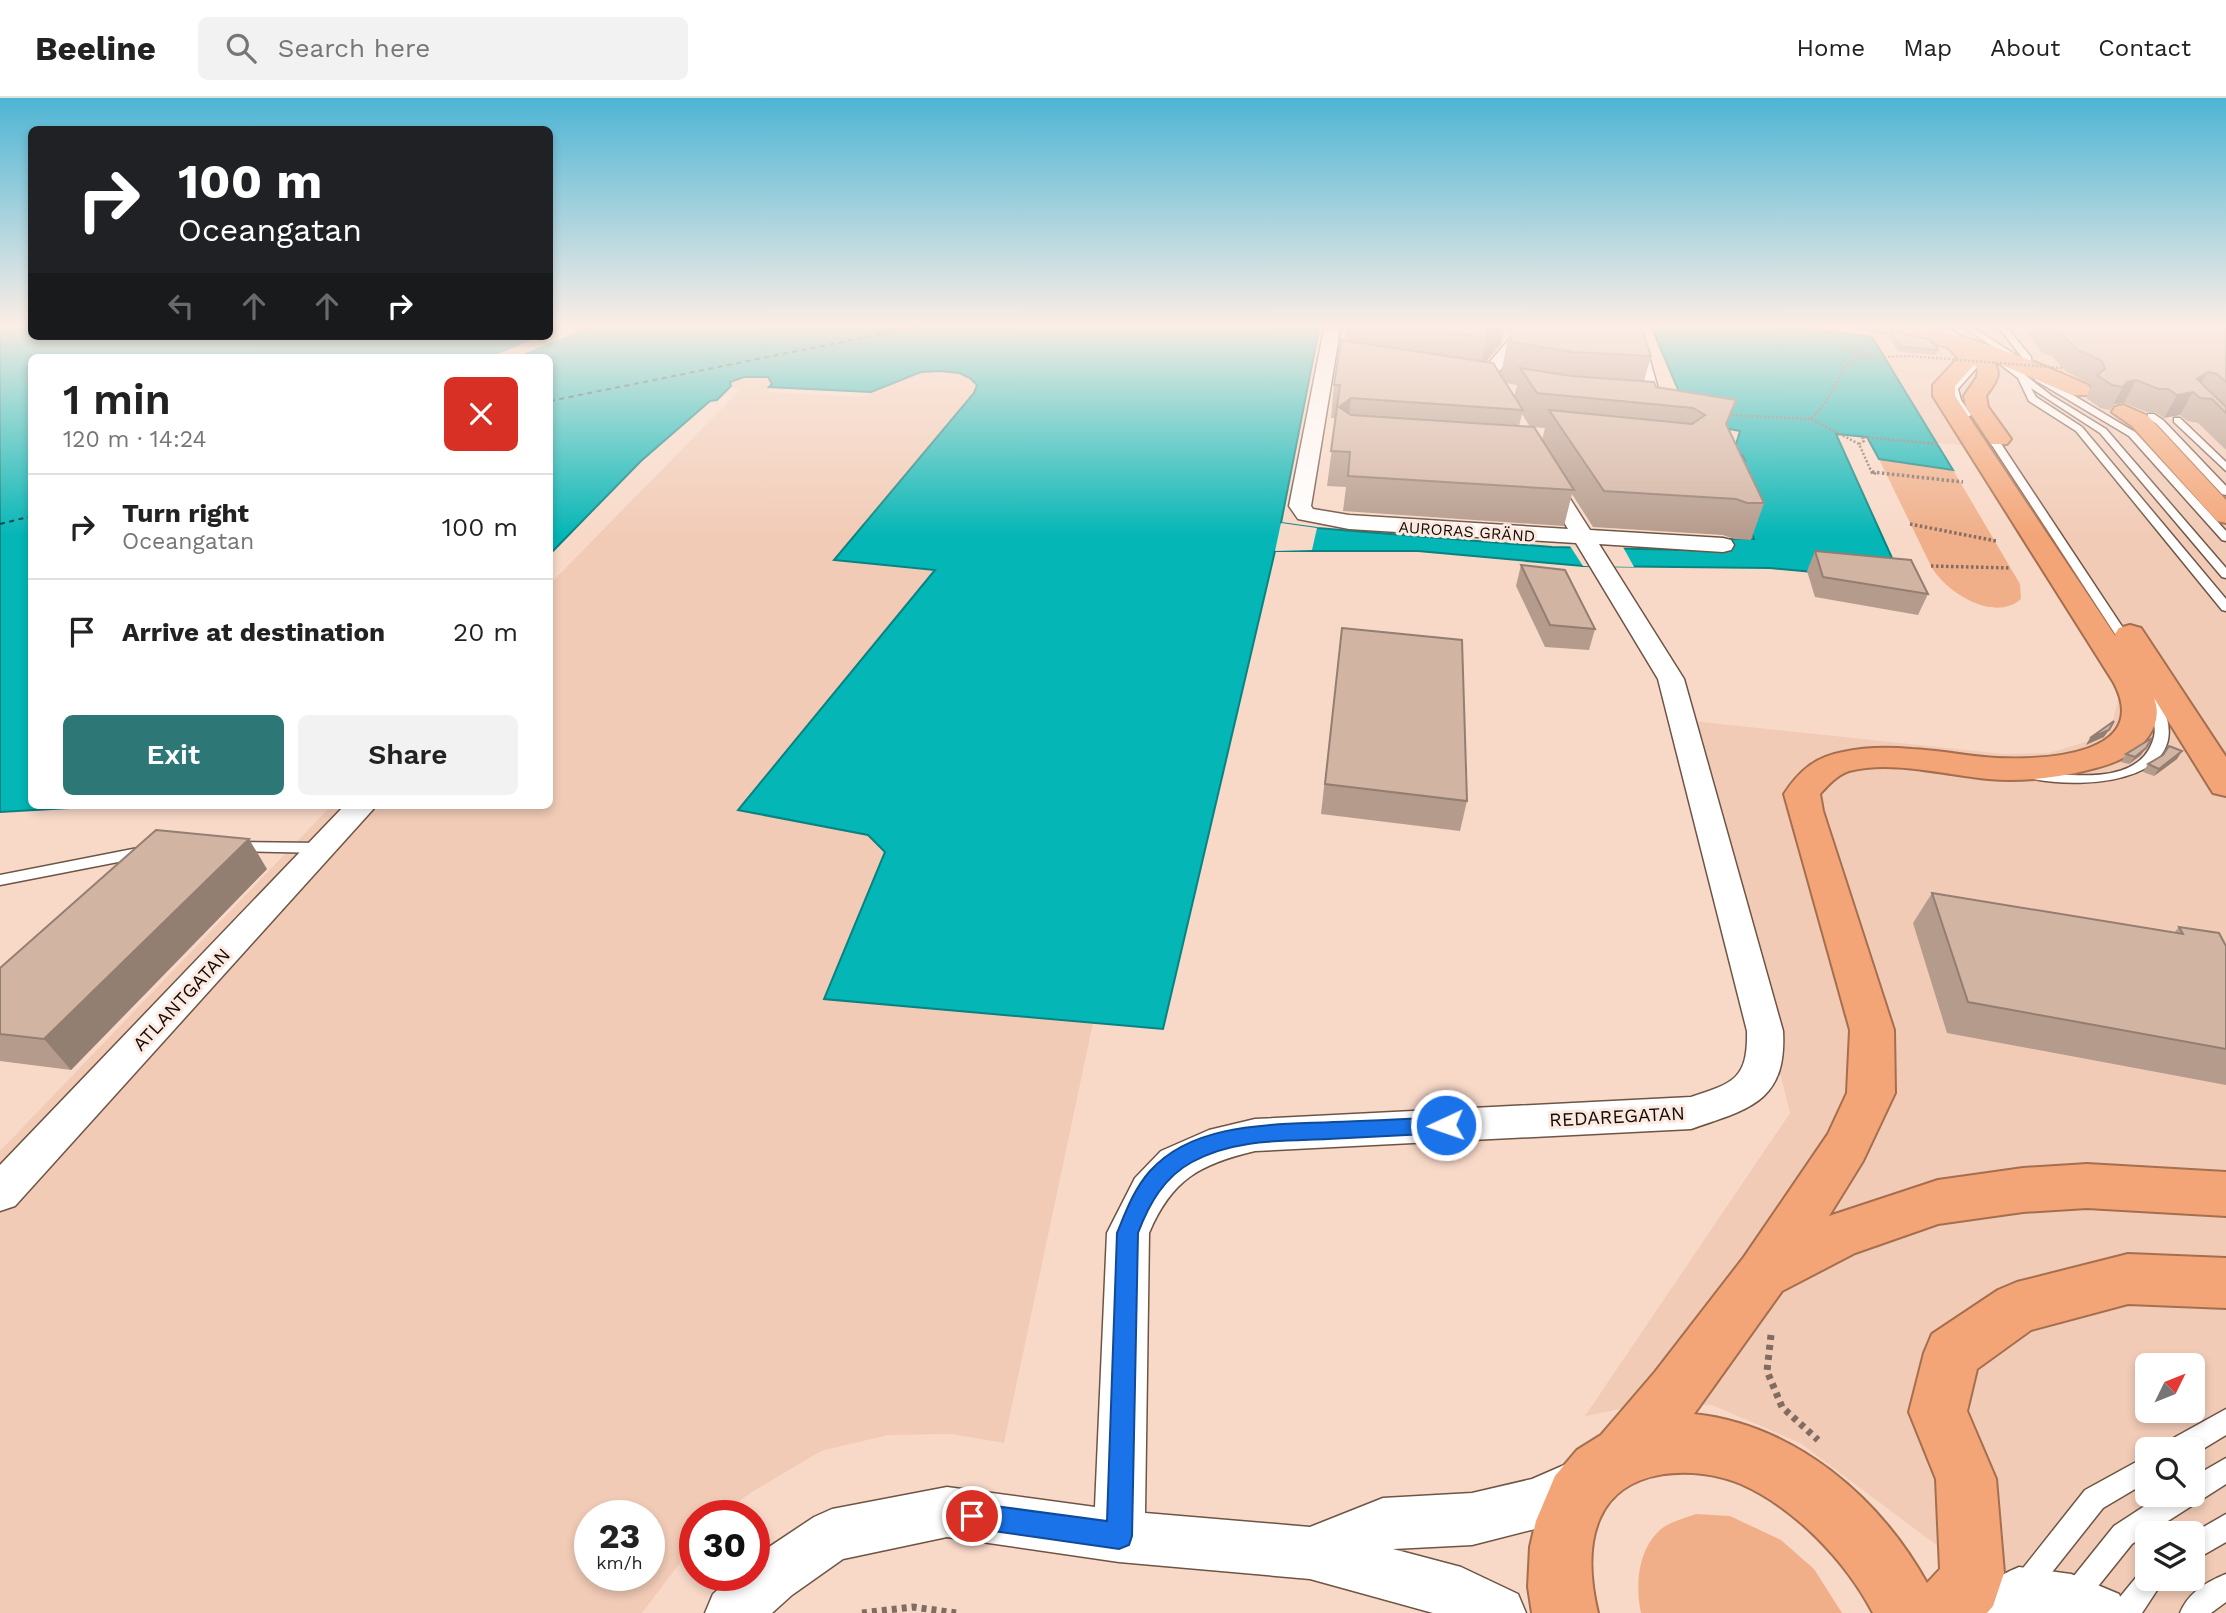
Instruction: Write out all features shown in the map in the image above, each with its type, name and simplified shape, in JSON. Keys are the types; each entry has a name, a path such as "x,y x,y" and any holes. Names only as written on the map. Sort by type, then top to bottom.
{"highway":[{"path":"1565,1613 1560,1577 1561,1548 1566,1522 1576,1498 1675,1392 1763,1274 1846,1147 1871,1093 1872,1030 1805,811 1802,794 1809,783 1828,767 1843,762 1923,760 1997,769 2100,758 2120,748 2139,726 2141,710 2134,691 2115,658 1944,395"},
{"path":"1976,395 1977,407 2191,726 2226,785"},
{"path":"2130,413 2226,515"},
{"path":"1763,1274 1838,1236 1938,1202 2023,1190 2087,1186 2226,1194"},
{"path":"1945,1613 1970,1583 1972,1573 1966,1479 1938,1412 1952,1353 2017,1308 2128,1279 2226,1283"},
{"path":"1606,1467 1646,1446 1672,1443 1699,1444 1757,1461 1786,1476 1824,1504 1867,1546 1888,1576 1908,1613"}],"street":[{"name":"AURORAS GRÄND","path":"1325,395 1300,506 1306,514 1349,522 1592,551 1723,545"},
{"path":"1498,395 1515,424"},
{"path":"1630,406 1662,408 1657,395"},
{"name":"REDAREGATAN","path":"1119,1536 1128,1233 1139,1203 1158,1177 1183,1157 1212,1144 1255,1135 1691,1113 1733,1099 1752,1086 1766,1060 1765,1031 1671,679 1533,454"},
{"name":"ATLANTGATAN","path":"0,1193 358,809"},
{"path":"1310,1553 1383,1524 1472,1519 1535,1504 1606,1467"},
{"path":"732,1613 773,1576 832,1535 947,1512 1119,1536 1310,1553 1461,1594 1499,1613"},
{"path":"2007,1603 2085,1607"}],"lane":[{"path":"2032,395 2032,399 2080,429 2226,607"},
{"path":"2039,395 2041,399 2091,430 2226,590"},
{"path":"2047,395 2103,431 2226,575"},
{"path":"2060,395 2123,434 2226,550"},
{"path":"2061,395 2108,428 2226,562"},
{"path":"2068,395 2125,428 2226,538"},
{"path":"2086,395 2143,435 2226,526"},
{"path":"2130,413 2149,422 2226,504"},
{"path":"2151,416 2160,422 2226,492"},
{"path":"2164,418 2226,480"},
{"path":"2177,420 2226,468"},
{"path":"2189,421 2226,458"},
{"path":"218,847 322,848"},
{"path":"0,880 170,850"},
{"path":"2199,1437 2226,1421"},
{"path":"2205,1483 2226,1470"},
{"path":"2007,1603 2094,1499 2135,1475"},
{"path":"2085,1607 2123,1535 2167,1507"},
{"path":"2205,1540 2226,1527"},
{"path":"2193,1613 2206,1599 2226,1587"},
{"path":"2125,1613 2142,1591"}],"path":[{"path":"1811,419 1830,395"},
{"path":"1662,408 1811,419 1859,444 1872,473 1963,482"},
{"path":"1859,444 1864,441 1862,437 1938,444"},
{"path":"1910,524 1996,541"},
{"path":"1931,566 2011,568"},
{"path":"862,1613 913,1607 956,1613"}],"shaded area":[{"path":"735,395 862,397 867,395 973,395 834,559 935,569 738,810 869,835 885,852 824,999 1093,1023 1004,1443 951,1434 888,1435 821,1451 741,1500 679,1500 679,1564 665,1583 665,1500 574,1500 574,1591 659,1591 642,1613 0,1613 0,1151 328,809 553,809 553,581"},
{"path":"1908,395 2083,395 2093,407 2198,423 2226,450 2226,1613 2015,1613 1939,1547 1800,1443 1712,1405 1636,1406 1585,1416 1790,1113 1692,721 2004,754 2049,753 2089,741 2113,720 2119,695 1962,445 1937,443"},
{"path":"1879,459 1953,470 2020,584 2021,599 2010,606 1984,606 1947,586 1931,566"},
{"path":"1696,1514 1730,1516 1781,1540 1814,1569 1842,1613 1641,1613 1638,1591 1640,1568 1647,1547 1664,1527"}],"water":[{"path":"0,395 28,395 28,809 52,809 0,812"},
{"path":"553,395 722,395 717,400 710,401 641,461 553,551"},
{"path":"973,395 1306,395 1281,523 1552,547 1729,551 1725,539 1754,539 1739,499 1735,461 1745,461 1742,455 1734,451 1740,431 1692,422 1680,395 1907,395 1953,470 1879,459 1867,437 1836,434 1902,580 1770,568 1583,566 1418,551 1275,551 1163,1029 824,999 885,852 868,835 738,810 935,570 834,560"}],"pier":[{"path":"1281,523 1317,528 1312,550 1275,551"},
{"path":"1570,546 1623,547 1634,567 1583,566"}],"building":[{"path":"1339,395 1513,395 1523,410 1351,398 1339,407 1351,415 1534,427 1574,490 1348,476 1350,452 1331,451"},
{"path":"1555,395 1703,395 1736,400 1726,424 1764,503 1604,491 1549,410 1692,424 1705,415 1693,408"},
{"path":"2196,395 2213,395 2226,407 2226,413 2212,399 2200,398"},
{"path":"1815,551 1911,560 1928,594 1823,577"},
{"path":"1521,565 1565,570 1595,629 1550,625"},
{"path":"1342,628 1462,640 1467,801 1325,784"},
{"path":"2114,721 2109,730 2090,738"},
{"path":"2152,738 2146,748 2135,757 2126,754"},
{"path":"2169,746 2182,751 2159,769 2148,764 2163,755"},
{"path":"156,830 249,839 44,1039 0,1034 0,968"},
{"path":"1932,893 2183,934 2179,927 2219,933 2226,946 2226,1049 1968,1002"}],"ferry route":[{"path":"553,400 581,395"},
{"path":"0,524 28,517"}],"route":[{"path":"972,1516 1119,1536 1128,1233 1139,1203 1158,1177 1183,1157 1212,1144 1255,1135 1446,1125"}]}
